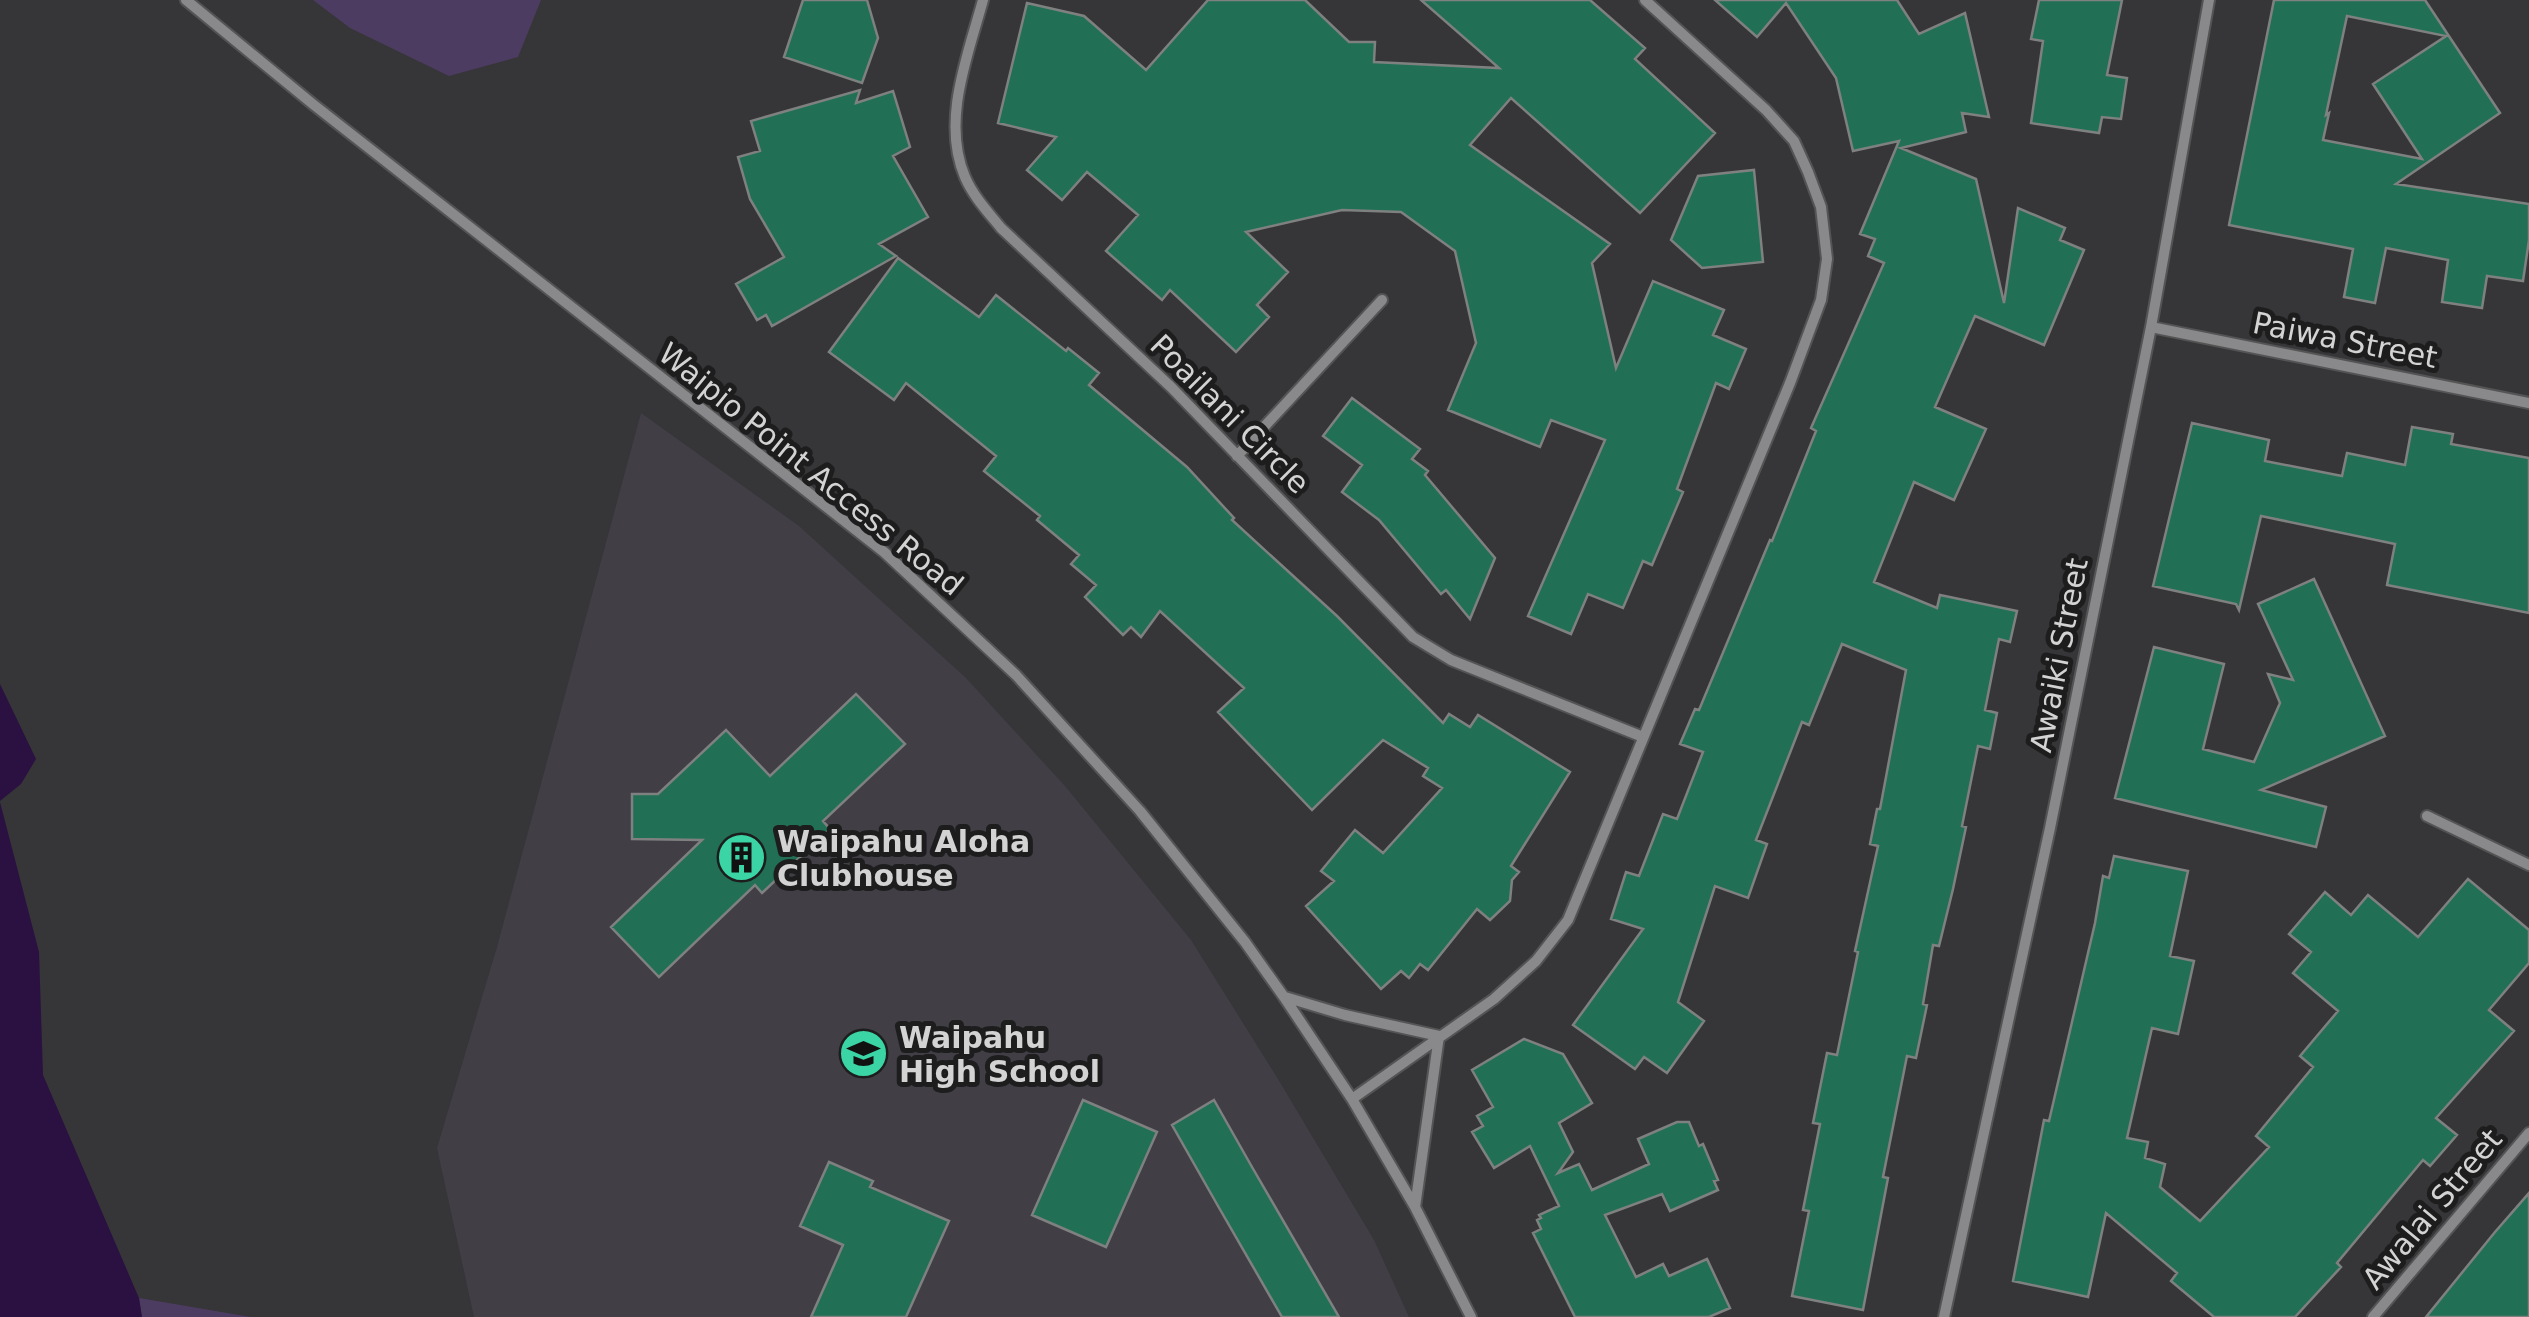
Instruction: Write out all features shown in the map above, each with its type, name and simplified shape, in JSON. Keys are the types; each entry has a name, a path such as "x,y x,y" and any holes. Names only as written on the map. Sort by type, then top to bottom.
{"street":[{"name":"Waipio Point Access Road","path":"186,0 314,106 884,552 1016,675 1140,811 1284,996 1352,1099 1472,1317"},
{"name":"Poailani Circle","path":"983,0 960,82 956,145 964,176 1001,228 1171,387 1413,636 1451,660 1643,737"},
{"path":"1352,1099 1494,999 1536,960 1568,920 1821,300 1827,259 1821,208 1794,141 1766,110 1645,0"},
{"name":"Awaiki Street","path":"1944,1317 2050,828 2151,328 2208,0"},
{"path":"1238,456 1382,300"},
{"name":"Paiwa Street","path":"2151,328 2529,403"},
{"path":"2427,816 2529,865"},
{"path":"1284,996 1345,1015 1439,1036"},
{"path":"1414,1206 1439,1036"},
{"name":"Awalai Street","path":"2373,1317 2529,1134"}],"shaded area":[{"path":"313,0 541,0 518,57 449,76 350,28"},
{"name":"Waipahu High School","path":"641,413 799,526 966,678 1065,786 1191,940 1374,1240 1409,1317 474,1317 437,1148 497,947"},
{"path":"0,684 36,759 21,784 0,801"},
{"path":"0,802 39,952 43,1075 139,1298 142,1317 0,1317"},
{"path":"139,1298 251,1317 142,1317"}],"building":[{"path":"803,0 867,0 878,38 862,83 784,57"},
{"path":"1208,0 1305,0 1349,42 1375,42 1374,62 1499,68 1421,0 1590,0 1645,48 1635,59 1715,133 1640,213 1511,98 1470,145 1610,244 1592,263 1616,368 1653,281 1724,310 1713,335 1746,349 1729,389 1716,383 1677,489 1683,492 1652,565 1643,561 1623,608 1588,594 1571,634 1528,616 1605,440 1551,420 1540,447 1448,410 1476,343 1455,251 1401,212 1342,210 1246,232 1288,272 1257,305 1269,317 1236,352 1170,290 1162,300 1106,251 1138,215 1087,172 1062,200 1027,170 1056,137 998,123 1027,3 1084,16 1146,70"},
{"path":"1715,0 1897,0 1919,34 1965,13 1989,117 1962,113 1966,132 1901,148 1976,179 2004,303 2018,208 2065,228 2060,240 2084,250 2044,345 1975,316 1935,407 1986,429 1954,500 1914,482 1874,582 1937,608 1940,595 2017,611 2010,642 1999,639 1985,710 1997,713 1990,749 1978,746 1953,889 1939,946 1933,945 1916,1058 1907,1056 1863,1310 1792,1296 1809,1211 1803,1210 1820,1124 1813,1123 1827,1053 1837,1055 1878,846 1870,844 1906,670 1842,644 1809,725 1802,722 1756,840 1767,844 1748,898 1715,886 1678,1002 1704,1021 1667,1073 1644,1057 1635,1069 1573,1025 1643,929 1611,919 1626,872 1639,876 1663,814 1677,819 1703,752 1680,744 1695,709 1699,710 1772,541 1816,431 1811,428 1884,263 1868,256 1875,239 1860,234 1899,141 1853,151 1836,78 1786,3 1757,37"},
{"path":"2039,0 2122,0 2107,75 2127,78 2121,119 2102,117 2099,133 2031,123 2043,41 2031,39"},
{"path":"2274,0 2425,0 2500,113 2396,184 2529,204 2523,281 2487,276 2482,308 2442,302 2448,260 2386,248 2375,303 2344,297 2353,249 2229,225","holes":["2347,16 2446,36 2373,84 2422,159 2323,140"]},
{"path":"860,90 856,103 893,91 910,147 893,156 928,217 879,244 896,256 772,326 766,315 757,320 736,284 784,257 750,199 738,157 760,151 751,121"},
{"path":"1754,170 1763,262 1702,268 1671,240 1698,176"},
{"path":"898,258 979,317 996,295 1099,373 1089,385 1187,467 1232,520 1337,616 1443,723 1449,714 1470,727 1478,715 1570,772 1511,866 1519,872 1512,880 1510,901 1490,920 1477,909 1428,970 1420,964 1409,978 1401,971 1381,989 1306,906 1334,881 1321,871 1355,830 1383,853 1442,788 1423,776 1428,768 1383,740 1312,810 1218,712 1244,688 1160,611 1141,637 1131,627 1123,635 1085,597 1096,585 1071,564 1079,555 1037,520 1040,516 984,471 996,456 906,383 894,400 829,352"},
{"path":"1352,398 1420,449 1412,459 1428,471 1425,475 1495,558 1470,619 1446,590 1441,594 1379,520 1342,492 1362,465 1323,436"},
{"path":"2192,423 2269,440 2265,461 2342,476 2347,453 2405,465 2412,427 2453,434 2451,444 2529,458 2529,613 2387,585 2395,544 2261,516 2239,610 2236,604 2153,586"},
{"path":"2314,579 2385,736 2261,790 2326,807 2316,847 2115,798 2154,647 2224,664 2203,749 2254,762 2280,703 2268,674 2293,680 2258,604"},
{"name":"Waipahu Aloha Clubhouse","path":"856,694 905,744 823,821 830,829 762,893 755,885 659,977 611,927 702,840 632,839 632,794 658,794 726,730 770,776"},
{"path":"2114,856 2188,871 2170,956 2194,961 2178,1034 2152,1028 2127,1138 2148,1142 2145,1158 2165,1164 2160,1187 2200,1221 2269,1147 2256,1136 2313,1067 2300,1056 2338,1011 2293,973 2311,952 2289,934 2325,892 2351,915 2368,895 2418,937 2468,879 2529,930 2529,963 2489,1010 2514,1031 2436,1118 2457,1135 2430,1166 2423,1160 2337,1263 2341,1267 2295,1317 2214,1317 2171,1281 2177,1273 2106,1213 2088,1297 2013,1281 2044,1120 2049,1121 2103,876 2109,878"},
{"path":"1524,1039 1563,1054 1592,1103 1559,1123 1573,1152 1558,1173 1579,1164 1592,1190 1649,1164 1638,1139 1677,1122 1689,1122 1699,1146 1703,1144 1718,1180 1714,1181 1718,1190 1670,1211 1662,1194 1605,1215 1636,1277 1663,1264 1669,1276 1707,1259 1730,1308 1709,1317 1575,1317 1533,1233 1541,1229 1539,1215 1559,1206 1530,1146 1494,1168 1472,1132 1483,1126 1477,1116 1493,1107 1472,1070"},
{"path":"1083,1100 1157,1132 1106,1247 1032,1215"},
{"path":"1214,1100 1339,1317 1282,1317 1218,1206 1172,1125"},
{"path":"829,1162 873,1181 870,1187 949,1221 906,1317 811,1317 843,1245 800,1226"},
{"path":"2529,1193 2529,1317 2426,1317 2495,1232"}],"place":[{"name":"Waipahu Aloha Clubhouse","path":"742,858"},
{"name":"Waipahu High School","path":"864,1054"}]}
